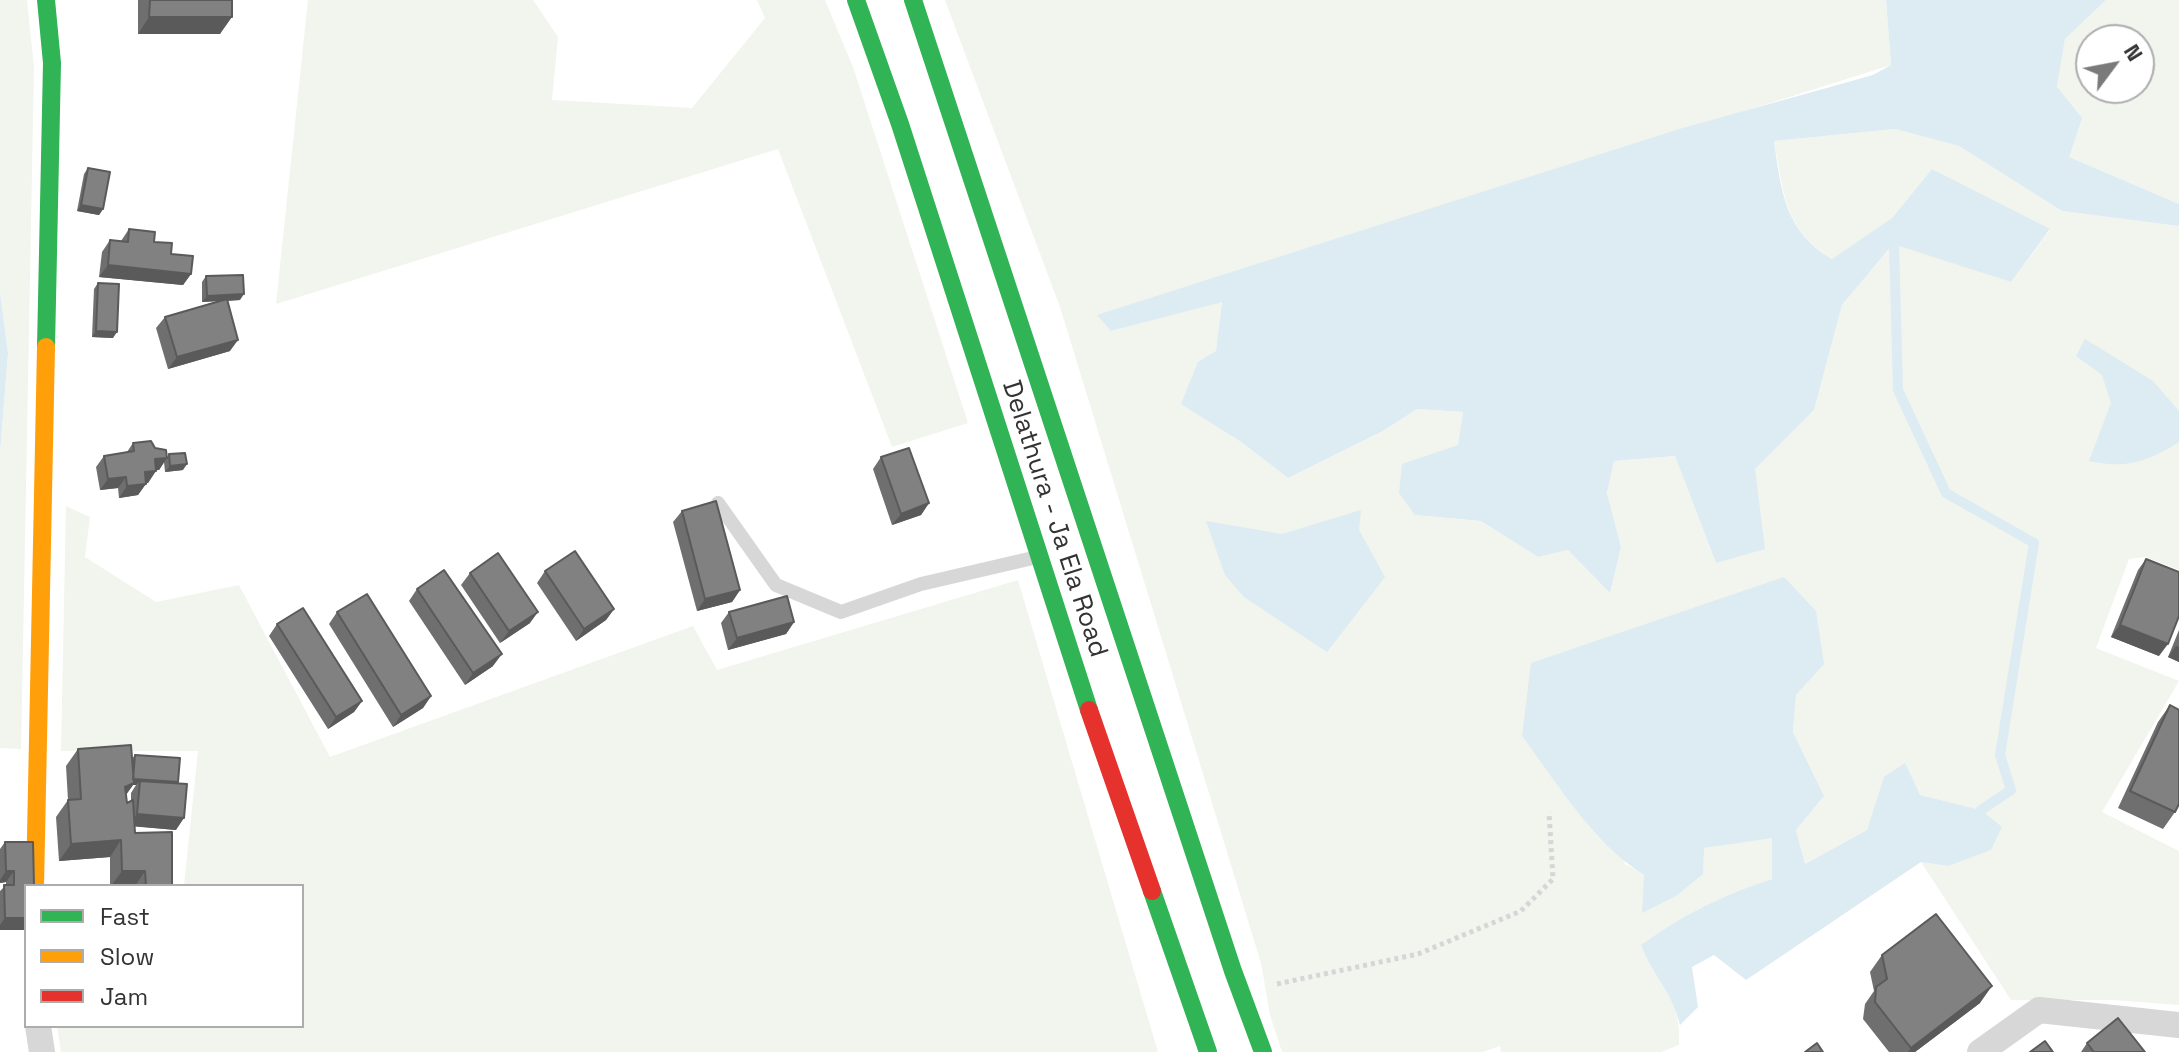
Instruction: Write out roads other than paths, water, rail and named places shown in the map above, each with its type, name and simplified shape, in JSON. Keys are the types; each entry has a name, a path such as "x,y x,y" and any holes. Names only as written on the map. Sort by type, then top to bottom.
{"main road":[{"path":"35,884 52,63 46,0"},
{"name":"Delathura - Ja Ela Road","path":"856,0 900,124 1037,557 1208,1052"},
{"name":"Delathura - Ja Ela Road","path":"913,0 1263,1052"}],"street":[{"path":"1980,1052 2039,1010 2179,1025"},
{"path":"38,1028 42,1052"}],"lane":[{"path":"718,503 776,585 841,612 921,584 1037,557"}],"waterway":[{"path":"1894,243 1898,390 1946,493 2034,543 2000,755 2011,790 1981,810"}]}
